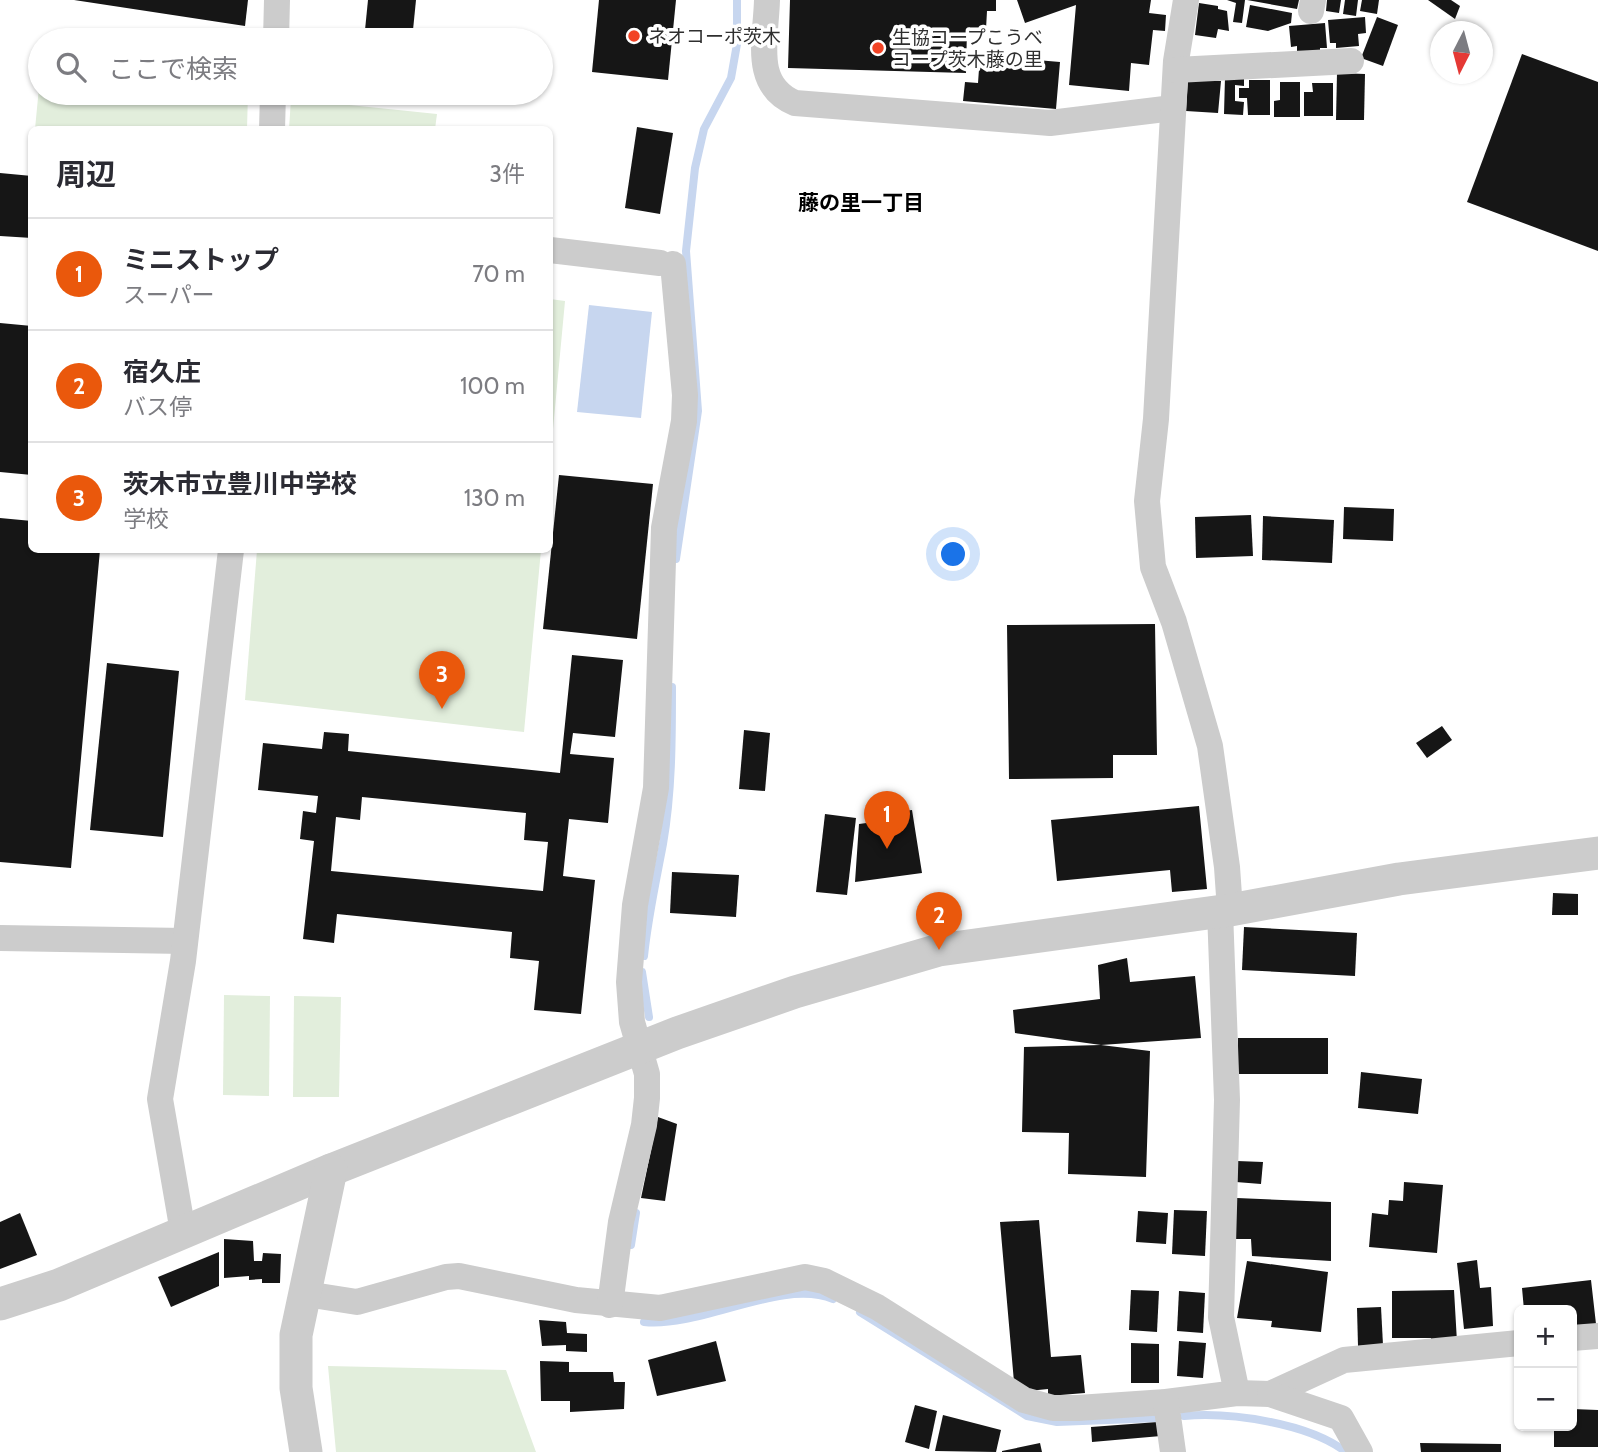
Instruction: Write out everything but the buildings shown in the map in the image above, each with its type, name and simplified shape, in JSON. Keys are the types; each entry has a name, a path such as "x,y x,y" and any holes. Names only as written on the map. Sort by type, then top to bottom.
{"street":[{"path":"276,28 277,0"},
{"path":"767,0 765,72 779,97 795,103 1050,123 1173,108"},
{"path":"1186,0 1175,70 1156,419 1147,501 1153,567 1174,622 1210,746 1225,911 1227,1100 1221,1317 1237,1393"},
{"path":"1175,70 1351,61"},
{"path":"272,126 273,105"},
{"path":"553,250 667,263 685,395 684,421 662,557 656,788 631,941 629,982 632,1022 647,1074 644,1125 621,1222 610,1305"},
{"path":"183,1232 159,1099 185,941 231,553"},
{"path":"0,1304 59,1285 331,1170 640,1048 795,992 939,950 1225,911 1399,879 1598,853"},
{"path":"0,938 185,941"},
{"path":"306,1452 296,1388 296,1335 331,1170"},
{"path":"306,1294 357,1302 459,1276 610,1305 673,1307 805,1277 854,1294 1016,1395 1038,1405 1078,1408 1166,1402 1237,1393 1270,1394 1341,1418 1360,1452"},
{"path":"1577,1338 1598,1336"},
{"path":"1270,1394 1344,1360 1514,1343"},
{"path":"1166,1402 1173,1452"}],"green space":[{"path":"37,105 248,105 247,126 35,126"},
{"path":"291,105 349,105 437,114 435,126 289,126"},
{"path":"553,299 565,301 553,429"},
{"path":"257,553 541,553 524,732 245,700"},
{"path":"224,995 270,996 269,1096 223,1095"},
{"path":"294,996 341,997 339,1097 293,1097"},
{"path":"328,1366 506,1370 536,1452 336,1452"}],"water":[{"path":"589,305 652,312 641,418 577,412"}],"waterway":[{"path":"676,559 698,411 686,251 695,168 704,129 731,78 737,44 737,0"},
{"path":"644,956 668,805 672,687"},
{"path":"642,972 649,1017"},
{"path":"631,1245 636,1213"},
{"path":"644,1322 691,1318 790,1295 812,1294 833,1299"},
{"path":"860,1312 1027,1416 1057,1422 1159,1418"},
{"path":"1184,1416 1224,1416 1268,1422 1311,1434 1346,1452"}],"place":[{"name":"ネオコーポ茨木","path":"634,36"},
{"name":"生協コープこうべ コープ茨木藤の里","path":"878,48"},
{"name":"茨木市立豊川中学校","path":"442,709"},
{"name":"ミニストップ","path":"887,849"},
{"name":"宿久庄","path":"939,950"}],"district":[{"name":"藤の里一丁目","path":"861,202"}]}
